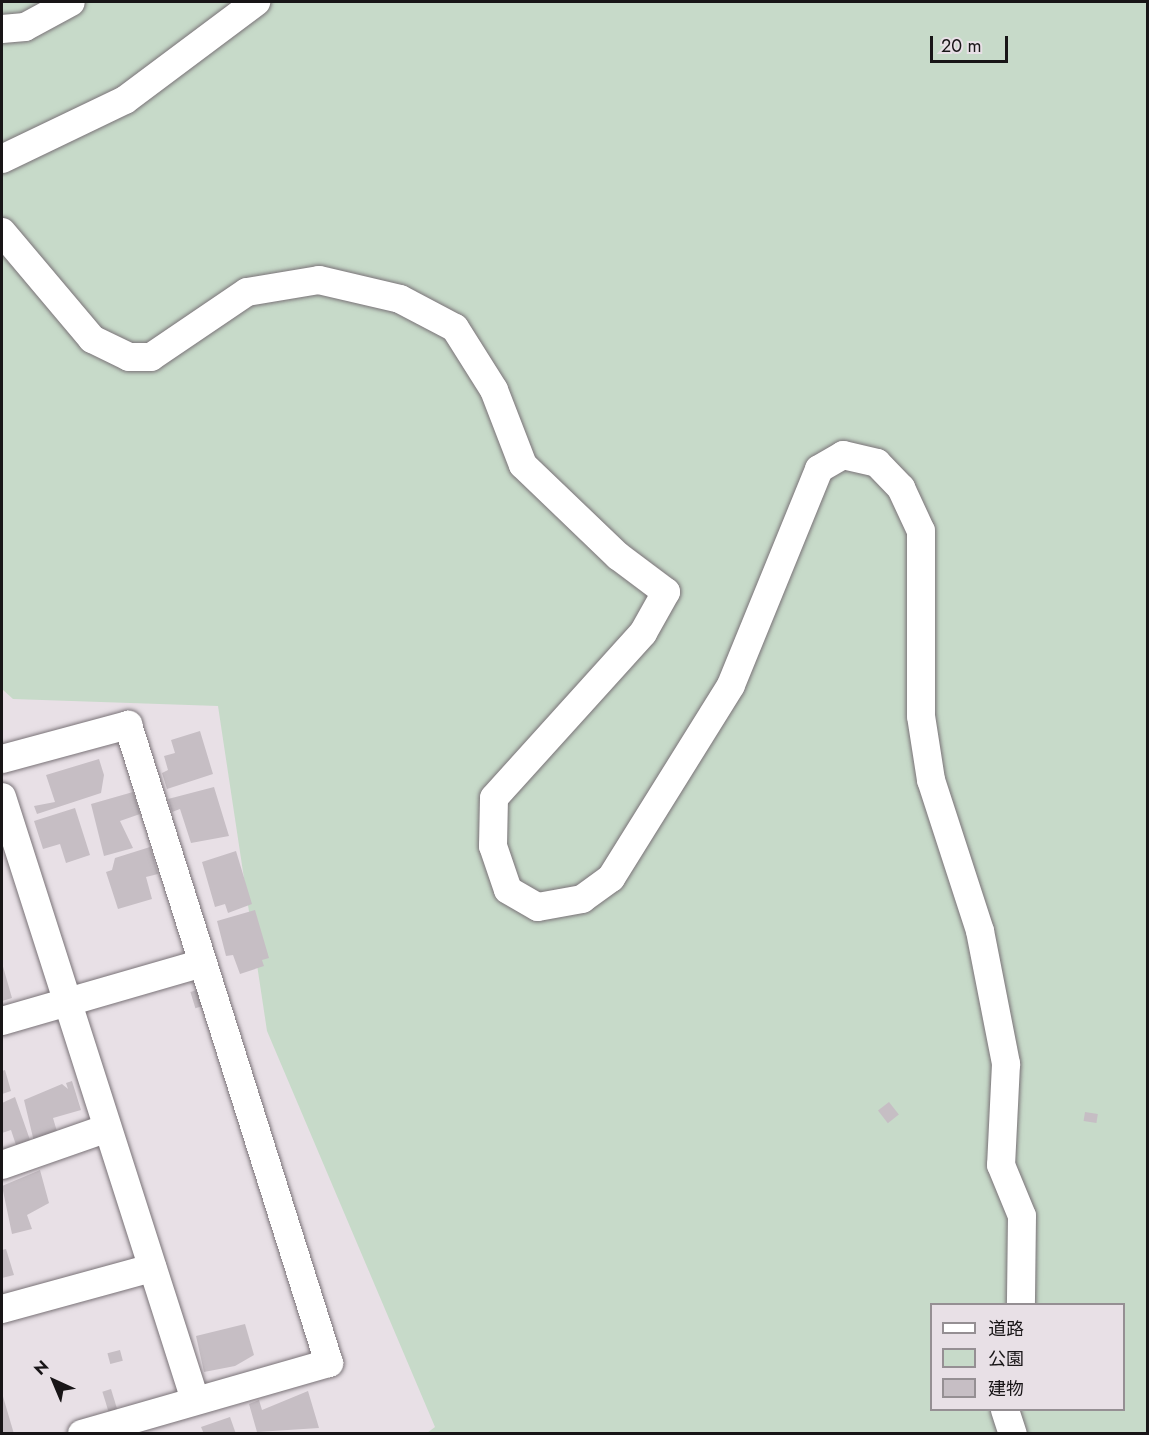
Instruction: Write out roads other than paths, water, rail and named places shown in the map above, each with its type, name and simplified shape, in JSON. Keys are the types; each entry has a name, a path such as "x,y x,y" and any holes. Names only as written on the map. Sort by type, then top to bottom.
{"street":[{"path":"2,28 25,27 71,2"},
{"path":"2,159 125,100 256,2"},
{"path":"2,232 92,339 129,357 151,357 247,292 319,280 400,298 455,328 494,390 523,465 618,555 666,592 643,633 494,798 493,846 508,890 538,907 582,899 617,869 731,684 819,469 843,456 877,463 901,488 921,531 921,716 932,780 980,931 1005,1053 1001,1165 1022,1216 1022,1303"},
{"path":"2,759 128,725 199,964 329,1363 82,1434"},
{"path":"2,797 13,870 68,1001 105,1130 195,1400"},
{"path":"2,1021 199,964"},
{"path":"2,1165 105,1130"},
{"path":"2,1309 152,1268"},
{"path":"1005,1411 1014,1434"}]}
